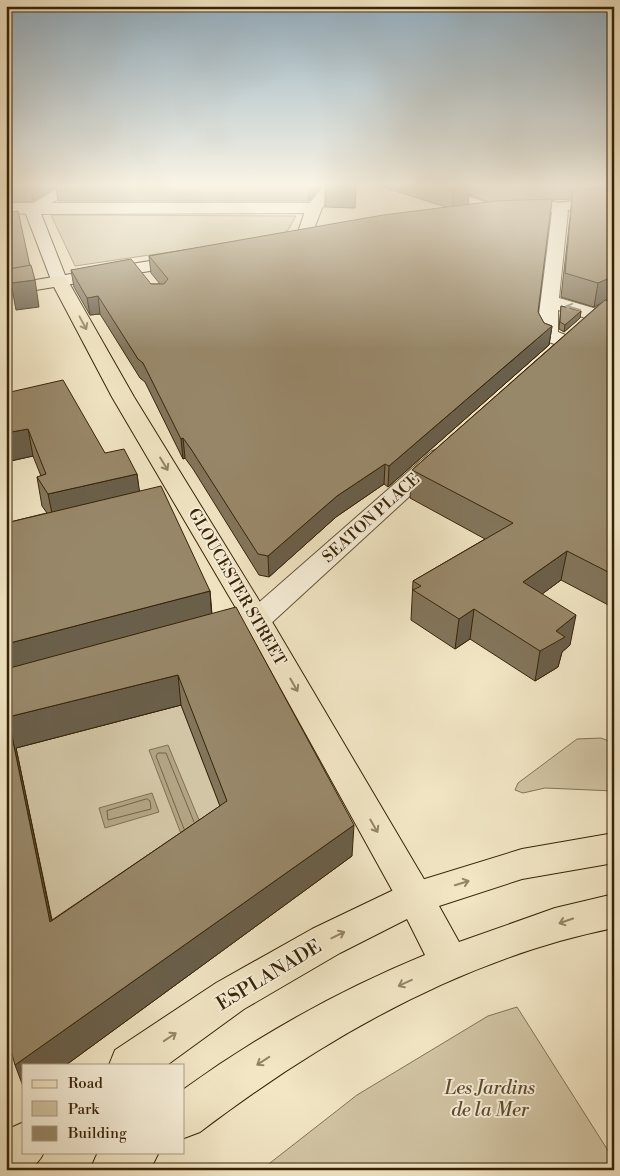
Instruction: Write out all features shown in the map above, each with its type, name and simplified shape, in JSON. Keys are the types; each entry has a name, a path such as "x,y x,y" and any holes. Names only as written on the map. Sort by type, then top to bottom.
{"main road":[{"path":"6,290 59,281"},
{"name":"GLOUCESTER STREET","path":"59,281 123,397 257,620 415,898 449,962"},
{"name":"ESPLANADE","path":"131,1064 230,996 326,941 415,898 522,864 614,848"},
{"path":"185,1115 218,1089 308,1032 368,1000 449,962 578,917 614,911"},
{"path":"113,1170 133,1154"}],"street":[{"name":"GLOUCESTER STREET","path":"43,240 59,281"},
{"path":"263,247 292,243 299,240"},
{"path":"556,240 547,330 550,336 566,342"},
{"path":"59,281 205,257"},
{"path":"137,268 148,283"},
{"path":"549,301 608,313"},
{"path":"544,362 566,342 608,313"},
{"name":"SEATON PLACE","path":"257,620 454,444"},
{"path":"157,507 186,500"},
{"path":"210,633 257,620"}],"green space":[{"path":"63,240 253,240 75,266"},
{"path":"181,705 230,832 58,952 16,748"},
{"path":"601,738 614,743 614,791 545,788 523,793 515,790 518,783 577,739"},
{"name":"Les Jardins de la Mer","path":"517,1007 614,1160 614,1170 261,1170 357,1095 488,1016"}],"water":[{"path":"168,745 204,832 183,839 149,750"},
{"path":"152,793 159,812 105,828 99,808"}],"building":[{"path":"6,240 24,240 30,266 9,269"},
{"path":"241,240 547,240 538,312 544,323 552,326 389,466 385,464 337,496 268,556 258,554 191,449 183,438 181,439 143,363 138,359 98,296 87,298 71,270 131,259 151,284 164,284 168,279 149,256"},
{"path":"568,240 614,240 614,276 598,283 565,273"},
{"path":"31,265 35,280 11,283 9,269"},
{"path":"605,300 614,301 614,575 567,551 523,582 576,615 556,631 565,637 540,651 474,609 459,619 413,590 421,586 413,581 513,523 412,470"},
{"path":"561,306 581,311 565,325 560,322"},
{"path":"63,380 105,453 124,449 137,474 48,494 37,477 46,474 28,429 6,433 6,393"},
{"path":"161,486 210,591 6,644 6,523"},
{"path":"236,607 354,825 15,1065 6,1032 6,669","holes":["178,675 227,801 50,922 8,717"]}]}
